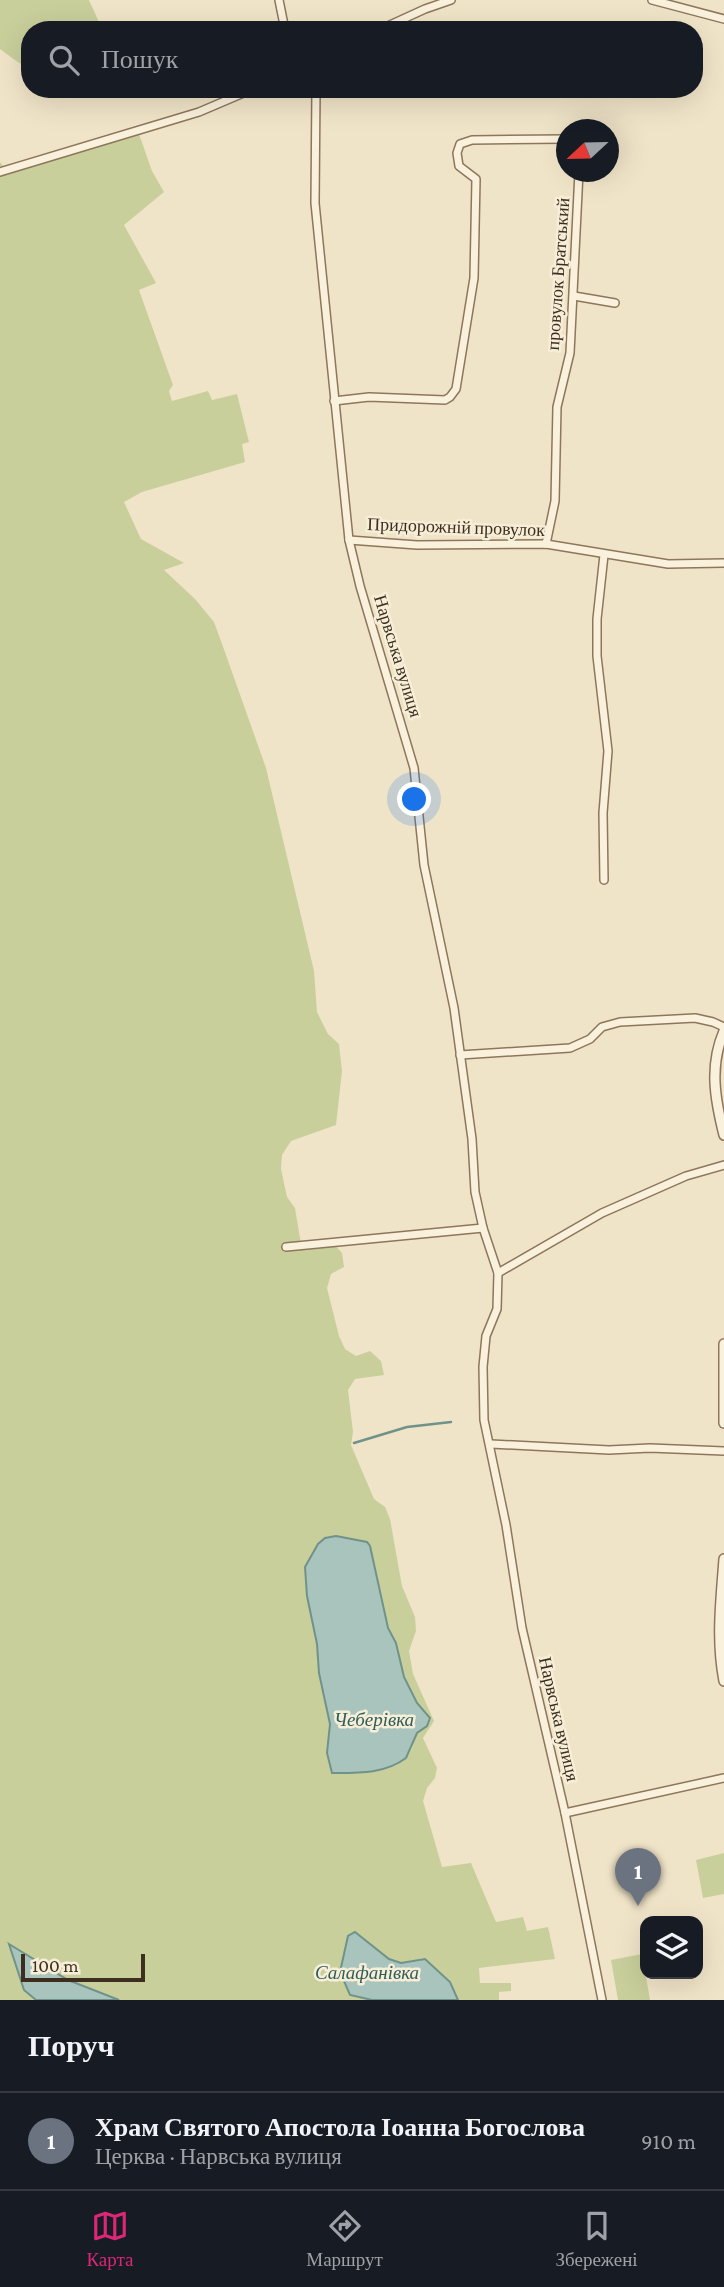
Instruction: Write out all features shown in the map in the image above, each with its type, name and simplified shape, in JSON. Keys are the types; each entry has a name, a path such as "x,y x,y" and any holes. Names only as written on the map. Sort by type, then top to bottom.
{"street":[{"path":"279,0 283,21"},
{"path":"399,21 451,0"},
{"path":"652,0 724,19"},
{"path":"0,172 200,112 232,98"},
{"name":"Нарвська вулиця","path":"316,98 315,203 349,540 414,768 424,865 454,1008 472,1139 475,1192 483,1228 498,1273 497,1308 486,1336 483,1367 484,1420 491,1444 522,1628 565,1813 602,2000"},
{"path":"334,401 369,397 445,400 450,397 456,389 474,278 476,178 459,166 457,153 460,144 472,141 556,139"},
{"name":"провулок Братський","path":"546,544 555,501 557,407 570,353 578,182"},
{"path":"574,296 615,303"},
{"name":"Придорожній провулок","path":"349,540 417,545 546,544 668,564 724,563"},
{"path":"604,555 597,619 597,656 608,751 603,813 604,880"},
{"path":"460,1055 570,1048 590,1039 602,1027 620,1022 695,1018 713,1021 724,1029 715,1058 713,1079 724,1135"},
{"path":"498,1273 603,1213 686,1177 724,1165"},
{"path":"286,1247 483,1228"},
{"path":"724,1344 724,1423"},
{"path":"491,1444 610,1450 650,1448 724,1451"},
{"path":"724,1559 718,1627 719,1656 724,1681"},
{"path":"565,1813 724,1778"}],"green space":[{"path":"0,0 89,0 98,21 21,21 21,64 0,49"},
{"path":"121,133 139,134 152,171 164,192 124,225 156,283 139,290 173,385 169,391 172,401 208,391 212,400 237,394 249,442 242,444 245,462 142,492 124,502 141,539 184,563 164,570 195,599 214,622 266,768 314,971 317,1012 328,1034 339,1044 342,1071 336,1125 291,1141 282,1155 281,1169 287,1197 295,1208 301,1244 333,1243 342,1253 344,1267 331,1274 327,1288 345,1349 356,1356 370,1351 381,1361 384,1375 355,1379 348,1390 353,1432 351,1445 374,1499 385,1507 390,1519 402,1586 415,1617 416,1631 409,1651 413,1674 434,1721 423,1738 437,1768 423,1801 442,1867 471,1863 496,1922 523,1917 527,1931 548,1927 555,1959 479,1968 480,1983 511,1983 511,1991 499,1992 499,2000 458,2000 449,1982 431,2000 0,2000 0,162 3,166","holes":["336,1536 358,1540 375,1567 388,1628 396,1643 404,1677 417,1703 427,1713 422,1730 417,1733 410,1752 403,1761 386,1769 335,1774 332,1773 327,1753 330,1724 319,1673 305,1567"]},
{"path":"724,1853 724,1894 703,1898 696,1860"},
{"path":"640,1954 640,1979 646,1979 650,2000 618,2000 611,1960"}],"water":[{"name":"Чеберівка","path":"336,1536 367,1542 370,1546 388,1628 396,1643 404,1677 417,1703 430,1718 427,1726 417,1733 406,1758 371,1772 332,1773 327,1753 330,1724 319,1673 305,1567 318,1544 325,1538"},
{"name":"Салафанівка","path":"355,1932 389,1959 401,1963 425,1959 450,1982 458,2000 372,2000 350,1995 340,1972 348,1936"},
{"path":"9,1944 68,1980 119,2000 36,2000 24,1990"}],"waterway":[{"path":"354,1443 407,1427 451,1422"}],"place":[{"name":"Храм Святого Апостола Іоанна Богослова","path":"638,1906"}]}
